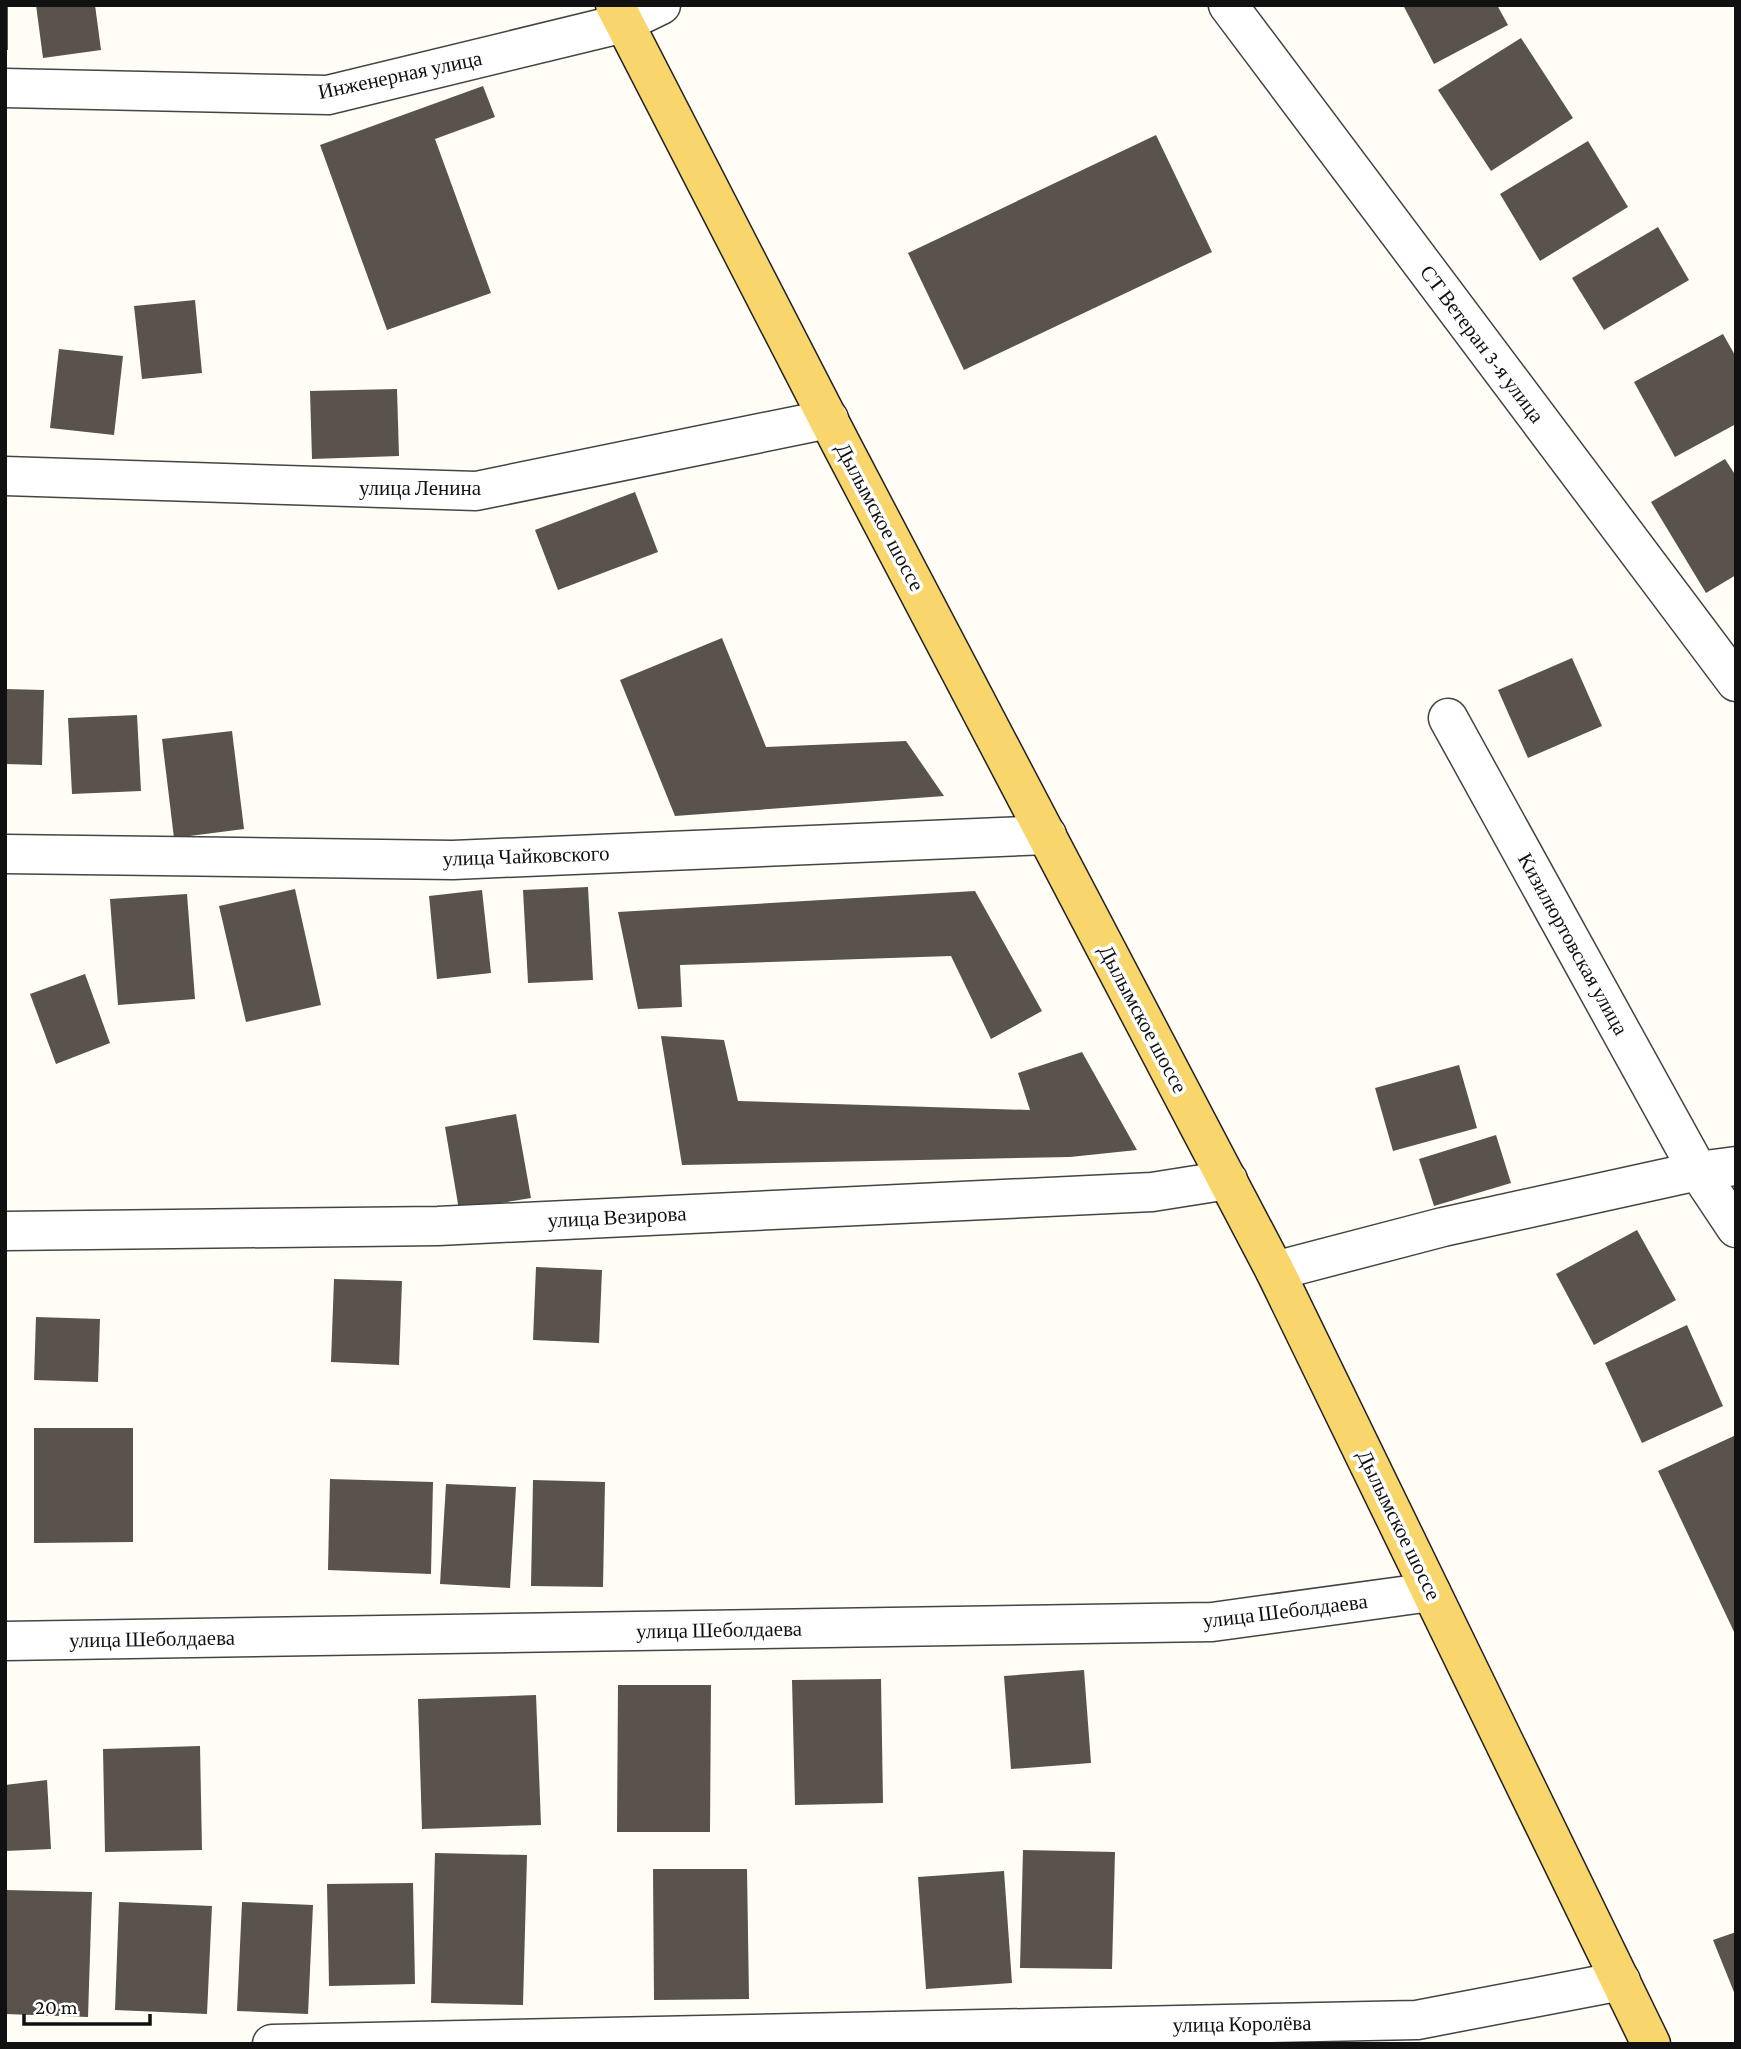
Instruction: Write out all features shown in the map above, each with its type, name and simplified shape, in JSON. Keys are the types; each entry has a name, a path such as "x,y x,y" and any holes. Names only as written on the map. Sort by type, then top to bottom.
{"main road":[{"name":"Дылымское шоссе","path":"620,14 828,419 1275,1270 1651,2044"}],"street":[{"name":"Инженерная улица","path":"5,88 328,95 661,5"},
{"name":"СТ Ветеран 3-я улица","path":"1228,5 1736,682"},
{"name":"улица Ленина","path":"5,476 476,491 828,419"},
{"name":"Кизилюртовская улица","path":"1448,718 1698,1171 1736,1227"},
{"name":"улица Чайковского","path":"5,855 453,860 1047,835"},
{"path":"1275,1270 1443,1227 1698,1171 1736,1166"},
{"name":"улица Везирова","path":"5,1231 439,1226 1152,1192 1227,1180"},
{"name":"улица Шеболдаева","path":"5,1641 1212,1622 1431,1592"},
{"name":"улица Королёва","path":"272,2044 1417,2020 1620,1981"}],"building":[{"path":"5,5 8,5 8,50 5,50"},
{"path":"36,5 95,5 101,50 43,58"},
{"path":"1403,5 1497,5 1508,25 1434,64"},
{"path":"1521,38 1573,118 1491,171 1438,90"},
{"path":"483,86 495,117 435,139 491,293 387,330 320,145"},
{"path":"1156,135 1212,252 964,370 908,253"},
{"path":"1588,141 1628,207 1540,261 1500,194"},
{"path":"1658,227 1689,280 1604,330 1572,278"},
{"path":"195,300 202,373 142,379 134,306"},
{"path":"1723,334 1736,357 1736,424 1675,457 1634,382"},
{"path":"59,349 123,356 114,435 50,428"},
{"path":"397,389 399,456 312,459 310,391"},
{"path":"1725,459 1736,476 1736,575 1706,593 1651,502"},
{"path":"635,492 658,552 558,590 535,530"},
{"path":"722,638 766,747 906,741 944,796 675,816 620,680"},
{"path":"1572,658 1602,726 1528,758 1498,690"},
{"path":"5,689 44,690 42,765 5,764"},
{"path":"137,715 141,791 72,794 68,718"},
{"path":"232,731 244,829 174,838 162,739"},
{"path":"588,887 593,980 528,983 523,890"},
{"path":"295,889 321,1005 246,1022 219,906"},
{"path":"482,890 491,973 437,979 429,896"},
{"path":"975,891 1042,1011 991,1039 951,956 680,965 682,1007 638,1009 618,912"},
{"path":"187,894 195,999 118,1005 110,899"},
{"path":"85,974 110,1043 56,1064 30,994"},
{"path":"661,1036 724,1040 738,1101 1030,1110 1018,1073 1082,1052 1137,1150 1070,1157 682,1165"},
{"path":"1459,1065 1477,1128 1393,1151 1375,1088"},
{"path":"516,1114 531,1198 459,1210 445,1127"},
{"path":"1496,1135 1511,1183 1434,1206 1419,1159"},
{"path":"1637,1230 1676,1300 1594,1345 1556,1274"},
{"path":"536,1267 602,1270 599,1343 533,1340"},
{"path":"334,1279 402,1281 399,1365 331,1362"},
{"path":"36,1317 100,1319 98,1382 34,1380"},
{"path":"1687,1325 1723,1406 1642,1443 1605,1363"},
{"path":"34,1428 133,1428 133,1542 34,1543"},
{"path":"1736,1435 1736,1636 1658,1471"},
{"path":"330,1479 433,1482 431,1574 328,1570"},
{"path":"533,1480 605,1482 603,1587 531,1586"},
{"path":"446,1484 516,1487 510,1588 440,1584"},
{"path":"1084,1670 1091,1763 1011,1769 1004,1676"},
{"path":"881,1679 883,1803 795,1805 792,1680"},
{"path":"618,1685 711,1685 710,1832 617,1832"},
{"path":"536,1695 541,1825 422,1829 418,1699"},
{"path":"200,1746 202,1850 105,1852 103,1749"},
{"path":"47,1780 51,1849 5,1851 5,1785"},
{"path":"1023,1850 1115,1852 1112,1969 1020,1968"},
{"path":"435,1853 527,1855 523,2005 431,2003"},
{"path":"653,1869 747,1869 749,1999 654,2000"},
{"path":"1004,1871 1012,1983 926,1989 918,1877"},
{"path":"413,1883 415,1984 329,1986 327,1884"},
{"path":"5,1890 92,1892 88,2017 5,2014"},
{"path":"119,1902 212,1906 207,2014 115,2010"},
{"path":"242,1902 313,1905 308,2014 237,2011"},
{"path":"1736,1932 1736,1997 1713,1940"}]}
